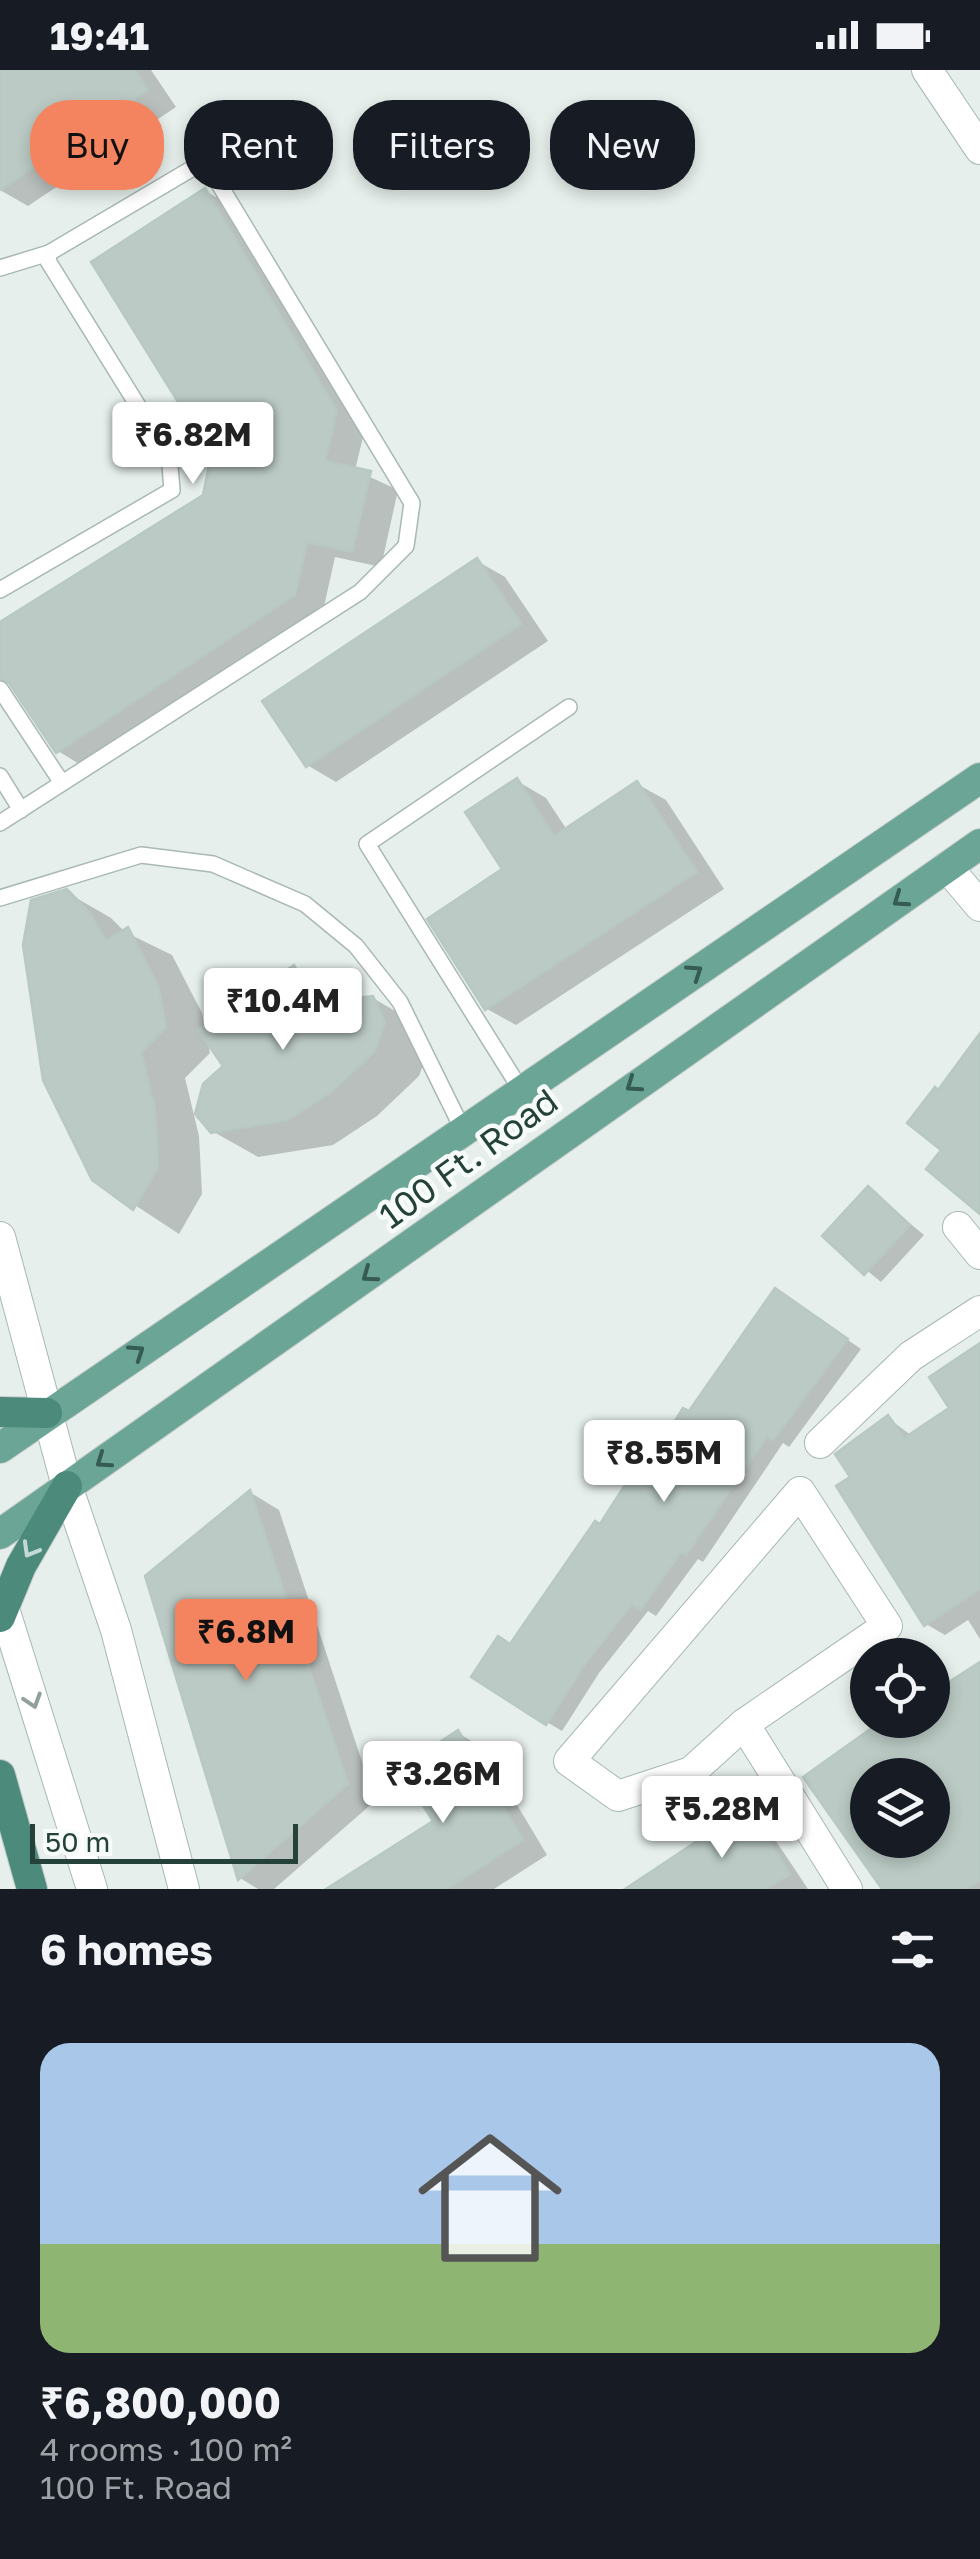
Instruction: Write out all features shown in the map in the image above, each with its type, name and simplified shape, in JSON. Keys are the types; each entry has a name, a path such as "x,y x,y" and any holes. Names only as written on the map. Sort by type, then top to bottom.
{"highway":[{"path":"0,1412 47,1413"},
{"path":"1,1607 68,1486"},
{"path":"0,1775 32,1889"}],"main road":[{"name":"100 Ft. Road","path":"0,1448 980,778"},
{"name":"100 Ft. Road","path":"0,1534 980,844"}],"street":[{"path":"926,70 980,148"},
{"path":"947,867 980,906"},
{"path":"958,1227 980,1254"},
{"path":"0,1237 68,1486 116,1630 184,1889"},
{"path":"820,1443 911,1356 980,1311"},
{"path":"800,1492 887,1626 744,1724 691,1772 618,1796 570,1761 800,1492"},
{"path":"1,1607 92,1889"},
{"path":"744,1724 847,1889"}],"lane":[{"path":"0,268 49,253 188,168 198,166 213,174 412,503 406,546 360,592 0,823"},
{"path":"0,590 172,490 170,465 160,443 48,268 49,253"},
{"path":"0,689 62,784"},
{"path":"521,1090 367,844 569,707"},
{"path":"0,776 21,810"},
{"path":"0,898 141,855 213,864 305,904 356,946 400,1002 463,1130"}],"building":[{"path":"0,70 135,70 148,90 133,100 30,100 30,170 0,190"},
{"path":"206,190 337,411 325,461 371,471 352,552 307,542 295,595 56,753 9,683 0,678 0,622 203,495 211,455 91,262"},
{"path":"477,558 521,624 306,767 262,701"},
{"path":"517,778 554,836 637,781 697,872 485,1010 427,919 502,869 465,812"},
{"path":"67,889 90,913 106,941 128,927 158,986 166,1027 141,1052 155,1109 158,1168 133,1210 92,1180 43,1080 23,945 31,900"},
{"path":"294,965 315,1003 373,996 385,1022 375,1051 332,1091 288,1120 211,1133 195,1114 203,1084 223,1066 198,1030"},
{"path":"980,1033 980,1214 926,1169 941,1150 907,1123 935,1087 938,1090"},
{"path":"868,1186 910,1225 864,1275 822,1236"},
{"path":"775,1288 848,1339 773,1440 767,1436 686,1555 681,1552 640,1610 632,1604 584,1665 546,1725 471,1677 498,1636 510,1644 595,1521 600,1524 637,1466 644,1471 683,1408 689,1411"},
{"path":"980,1343 980,1589 924,1626 836,1486 850,1477 835,1454 888,1415 904,1438 949,1408 929,1377"},
{"path":"250,1490 348,1784 238,1880 145,1576"},
{"path":"980,1662 980,1880 966,1889 882,1889 860,1858 950,1858 950,1758 850,1758 850,1844 803,1777 858,1738 950,1738 950,1681"},
{"path":"458,1730 523,1840 447,1889 326,1889 433,1821 399,1769"},
{"path":"747,1808 790,1874 766,1889 625,1889"}]}
